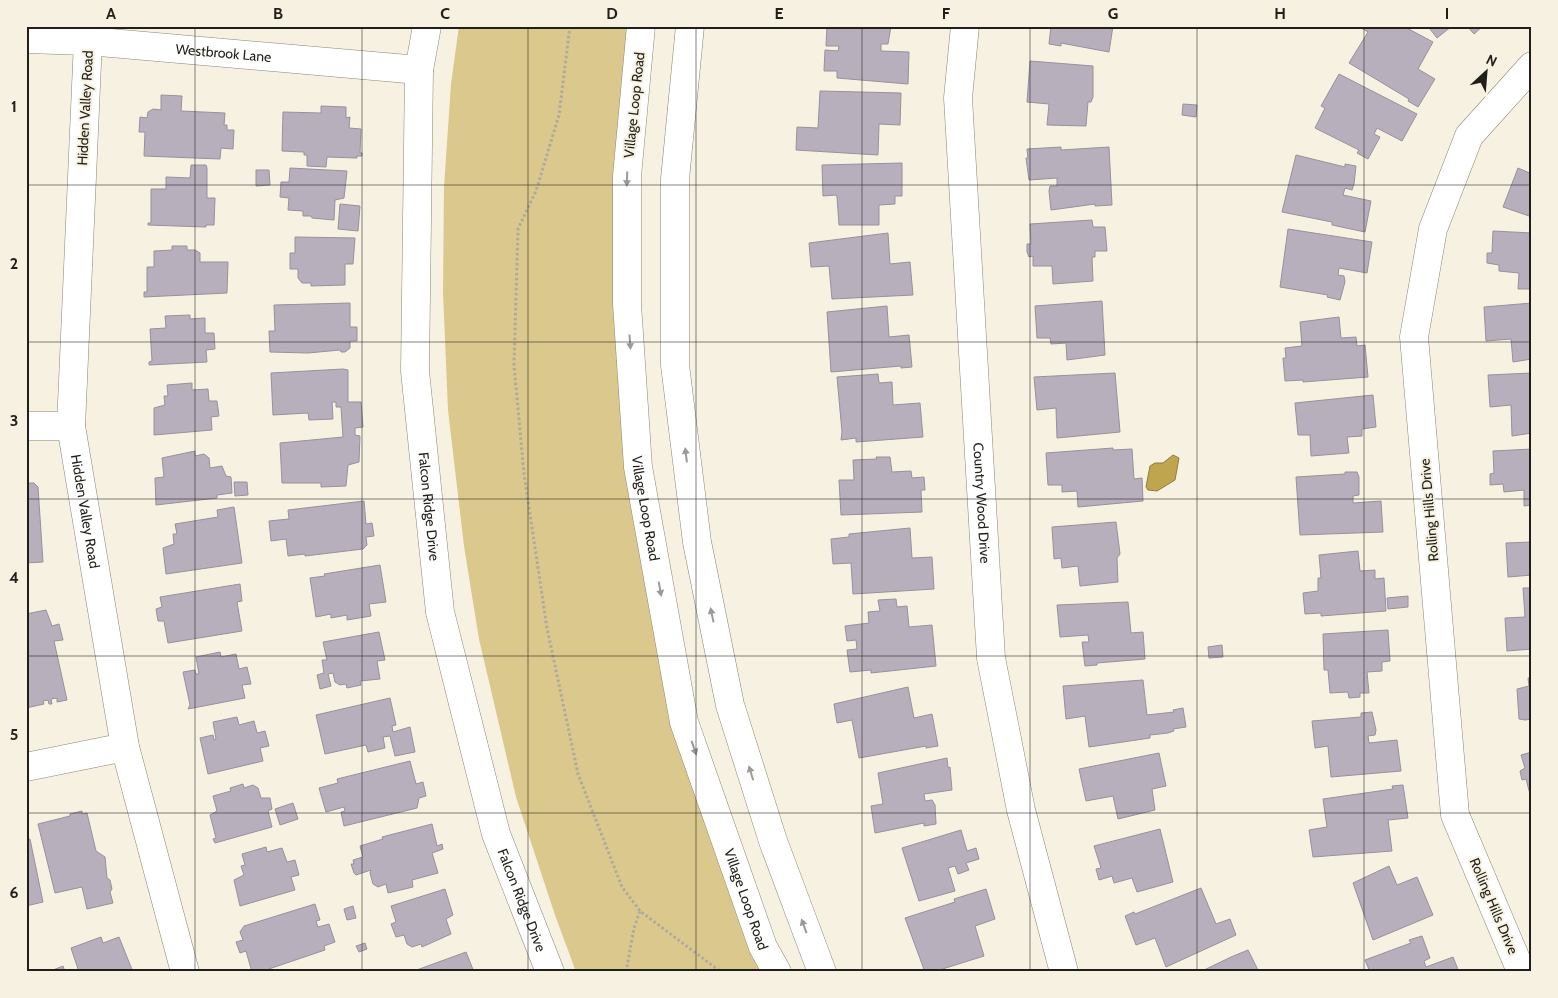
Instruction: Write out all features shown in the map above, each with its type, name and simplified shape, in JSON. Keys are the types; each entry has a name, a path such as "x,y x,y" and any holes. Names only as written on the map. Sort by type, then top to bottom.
{"street":[{"name":"Falcon Ridge Drive","path":"428,26 419,70 415,371 440,612 496,834 550,972"},
{"name":"Village Loop Road","path":"641,26 627,176 628,304 638,467 684,722 763,947 777,972"},
{"path":"690,26 675,179 675,365 696,542 730,705 773,841 822,972"},
{"name":"Country Wood Drive","path":"965,26 958,98 991,658 1021,810 1064,972"},
{"name":"Westbrook Lane","path":"26,39 88,42 419,70"},
{"name":"Hidden Valley Road","path":"88,42 71,426 125,747 185,972"},
{"name":"Rolling Hills Drive","path":"1524,972 1518,964 1455,814 1414,337 1433,229 1469,136 1532,66"},
{"path":"26,426 71,426"},
{"path":"26,768 125,747"}],"path":[{"path":"570,26 559,115 536,191 518,229 514,365 524,474 548,628 578,774 622,887 640,911 721,972"},
{"path":"626,972 634,928 640,911"}],"shaded area":[{"path":"459,26 632,26 616,243 687,763 724,876 762,972 576,972 516,797 479,639 464,546 448,410 443,292 444,187 451,84"},
{"path":"1173,455 1179,458 1175,480 1157,491 1148,490 1146,487 1150,466 1155,463 1163,463"}],"building":[{"path":"827,26 891,26 888,44 881,44 881,51 909,52 908,84 837,78 837,71 824,71 825,50 838,51 839,46 826,46"},
{"path":"1051,26 1113,26 1109,52 1061,43 1061,46 1049,44"},
{"path":"1358,26 1403,26 1433,42 1418,69 1435,79 1418,107 1408,101 1409,99 1349,63 1368,32"},
{"path":"1431,26 1452,26 1437,38 1430,29"},
{"path":"1467,26 1483,26 1474,34"},
{"path":"1030,61 1093,66 1093,97 1091,102 1088,102 1086,126 1047,125 1049,104 1027,102"},
{"path":"1339,74 1417,114 1402,141 1377,128 1374,134 1380,137 1368,159 1357,153 1359,150 1315,128 1325,108 1321,106"},
{"path":"820,91 901,93 900,125 879,124 878,155 796,150 797,127 818,128"},
{"path":"161,95 182,96 181,111 225,113 224,125 227,125 227,130 234,130 233,149 221,148 220,159 144,156 145,132 139,132 140,117 147,118 148,112 153,109 161,110"},
{"path":"1183,104 1197,105 1196,117 1182,115"},
{"path":"321,106 346,107 346,118 350,117 349,128 361,129 360,153 362,153 362,156 357,156 357,158 327,157 326,167 307,166 307,155 304,155 304,152 282,151 283,112 321,113"},
{"path":"1061,147 1061,150 1109,147 1112,205 1095,206 1095,204 1051,210 1049,191 1050,186 1057,186 1057,178 1029,180 1026,158 1028,158 1027,149"},
{"path":"1296,155 1345,167 1345,164 1356,166 1352,190 1345,188 1343,195 1371,201 1365,232 1332,225 1332,222 1282,212"},
{"path":"902,163 902,196 895,196 895,204 879,205 879,225 839,225 836,195 823,196 822,165"},
{"path":"191,165 206,165 207,198 215,198 214,225 206,225 206,227 148,225 148,223 151,223 151,189 166,189 166,177 190,178"},
{"path":"290,168 347,171 344,198 335,200 334,220 312,218 311,216 303,216 303,211 288,210 289,198 280,197 281,182 289,182"},
{"path":"1518,168 1532,174 1532,217 1503,207"},
{"path":"256,170 269,170 270,185 256,186"},
{"path":"340,204 360,206 358,231 338,229"},
{"path":"1092,220 1093,227 1105,227 1107,251 1095,251 1095,257 1092,257 1093,281 1053,284 1052,266 1033,266 1033,256 1029,257 1027,252 1027,244 1031,244 1030,224"},
{"path":"1288,229 1372,242 1367,273 1339,268 1338,275 1344,276 1345,282 1340,300 1327,297 1328,295 1280,287"},
{"path":"1493,231 1532,233 1532,289 1518,289 1519,273 1499,271 1499,265 1487,263 1487,253 1492,253"},
{"path":"888,233 890,264 910,262 913,295 832,299 829,266 811,267 809,243"},
{"path":"295,237 355,238 353,264 345,264 345,285 311,286 311,283 302,283 298,278 298,269 290,269 290,253 295,253"},
{"path":"172,246 187,246 187,250 195,250 200,253 200,262 228,262 227,293 144,297 144,292 147,292 147,267 154,267 154,251 172,250"},
{"path":"1102,301 1105,355 1067,360 1066,343 1051,344 1050,338 1037,338 1035,306"},
{"path":"350,303 350,327 357,327 357,341 350,341 350,348 345,352 340,350 308,353 270,352 269,331 275,331 274,305"},
{"path":"1532,303 1532,359 1513,362 1511,339 1486,341 1484,307"},
{"path":"887,306 889,337 909,335 912,367 901,368 901,366 831,372 827,312"},
{"path":"190,315 190,319 205,318 205,333 214,333 215,349 206,350 207,362 149,365 149,362 152,361 150,329 166,328 165,316"},
{"path":"1339,317 1341,338 1356,337 1357,346 1365,345 1368,377 1303,382 1303,380 1285,381 1283,358 1286,358 1285,348 1302,346 1300,322"},
{"path":"348,370 348,402 361,402 363,427 355,428 355,435 360,436 359,462 348,465 346,486 321,487 321,483 282,483 280,443 343,437 341,407 336,407 336,402 332,402 333,419 309,420 308,413 273,415 271,373"},
{"path":"1115,373 1120,432 1057,438 1056,408 1037,410 1034,377"},
{"path":"1532,373 1532,433 1512,436 1511,405 1490,407 1488,375"},
{"path":"878,374 879,383 892,382 893,405 920,403 923,437 856,442 856,438 841,440 842,432 837,377"},
{"path":"192,383 192,390 208,389 209,401 217,401 219,416 211,417 212,430 154,435 154,408 165,405 164,396 168,396 167,385"},
{"path":"1373,395 1376,427 1362,429 1362,436 1347,437 1349,453 1311,456 1310,435 1298,435 1295,403"},
{"path":"1113,448 1113,450 1132,449 1134,479 1142,478 1143,501 1078,507 1077,491 1062,492 1062,485 1048,485 1046,453"},
{"path":"1532,449 1532,505 1524,506 1524,490 1504,492 1503,484 1490,485 1490,474 1494,473 1493,451"},
{"path":"195,451 195,456 204,454 209,458 210,468 222,466 226,476 231,477 232,493 217,495 217,498 156,505 155,478 164,477 162,458"},
{"path":"876,457 890,457 892,472 911,471 912,478 924,477 925,490 921,490 922,512 841,515 839,480 854,480 853,460 877,459"},
{"path":"1345,472 1357,472 1359,477 1359,495 1353,496 1353,503 1381,501 1383,532 1300,535 1296,477 1345,474"},
{"path":"26,476 28,483 34,483 38,487 43,562 26,563"},
{"path":"234,482 247,482 248,495 235,496"},
{"path":"364,501 366,524 372,523 374,536 366,537 367,545 363,549 305,556 305,554 288,556 286,539 271,541 269,521 289,519 288,510"},
{"path":"234,507 242,563 166,574 163,548 174,544 173,534 177,534 175,524 218,517 217,510"},
{"path":"1116,522 1120,554 1117,558 1118,582 1080,586 1078,566 1062,568 1061,558 1054,559 1052,527"},
{"path":"910,528 912,558 932,557 934,589 853,594 851,563 833,564 831,539 849,537 849,534"},
{"path":"1532,542 1532,575 1508,577 1506,543"},
{"path":"1358,551 1360,571 1375,570 1375,579 1384,578 1386,611 1321,616 1321,613 1305,614 1303,593 1318,591 1318,578 1321,578 1319,555"},
{"path":"380,565 386,602 369,604 371,616 347,620 347,615 331,618 331,614 316,617 310,578"},
{"path":"240,584 242,601 237,602 242,631 168,643 164,621 158,621 156,609 162,607 160,597"},
{"path":"1523,588 1532,588 1532,649 1507,651 1505,618 1525,617"},
{"path":"1408,596 1408,607 1388,609 1387,598"},
{"path":"896,599 897,607 907,606 909,627 932,625 936,666 871,673 871,670 850,672 847,650 857,649 856,640 847,641 845,626 869,623 868,612 880,611 878,600"},
{"path":"1128,602 1131,633 1143,632 1145,659 1097,663 1097,665 1085,666 1082,642 1089,642 1088,635 1060,637 1057,605"},
{"path":"46,610 52,626 59,624 63,640 54,641 67,700 57,702 57,698 51,699 52,704 49,704 48,700 43,701 44,704 26,708 26,614"},
{"path":"1388,630 1390,661 1382,662 1382,671 1367,672 1369,693 1360,693 1360,697 1349,698 1348,692 1330,693 1328,670 1324,670 1323,634"},
{"path":"379,632 385,660 377,661 380,679 360,681 361,685 347,688 346,684 340,685 335,682 333,673 328,674 331,686 320,689 317,675 324,673 322,660 327,660 323,642"},
{"path":"1222,645 1223,657 1209,658 1208,647"},
{"path":"220,652 221,657 236,654 239,669 247,667 251,684 242,685 245,698 188,709 190,705 183,672 195,670 196,674 199,674 196,657"},
{"path":"1528,678 1532,678 1532,719 1525,720 1519,719 1517,689 1529,686"},
{"path":"1143,680 1147,715 1174,712 1173,710 1183,708 1186,727 1173,729 1174,731 1168,733 1150,735 1150,738 1089,747 1085,716 1066,719 1063,686"},
{"path":"908,687 914,718 932,714 938,746 926,748 926,746 859,758 852,720 837,723 834,704"},
{"path":"390,698 396,725 392,726 393,732 410,727 415,752 395,756 390,736 383,737 385,748 368,752 366,745 325,754 316,715"},
{"path":"1372,712 1376,730 1375,735 1368,736 1369,743 1397,740 1401,771 1331,777 1328,746 1315,748 1312,721 1361,717 1361,713"},
{"path":"237,717 239,725 254,721 257,733 265,731 269,746 260,748 263,761 208,774 200,738 213,735 214,740 216,739 213,722"},
{"path":"1532,752 1531,798 1526,779 1522,780 1520,771 1525,768 1521,755"},
{"path":"1159,753 1166,786 1152,789 1155,810 1118,819 1113,796 1086,801 1079,769"},
{"path":"947,758 948,768 950,767 952,790 924,794 925,801 932,800 935,805 936,824 924,826 924,823 875,833 871,806 883,804 878,773"},
{"path":"410,761 416,784 423,782 426,796 419,798 417,808 344,826 341,812 345,811 344,807 326,812 319,788 338,783 337,779"},
{"path":"243,784 244,788 253,785 258,788 261,798 270,798 272,809 268,811 272,827 215,843 213,839 216,838 210,815 217,811 213,796 231,791 230,788"},
{"path":"1403,785 1408,818 1388,820 1392,851 1313,857 1309,830 1327,827 1323,799 1393,789 1392,786"},
{"path":"293,803 298,819 280,825 275,809"},
{"path":"82,811 82,814 87,813 96,851 105,857 107,878 110,880 112,889 110,892 113,903 87,909 82,887 55,893 38,824"},
{"path":"432,824 437,846 442,844 443,849 432,853 438,873 412,880 413,887 388,893 386,884 378,887 373,884 371,870 356,875 354,873 351,864 354,864 353,860 363,857 360,846 383,839 382,837"},
{"path":"1160,829 1173,882 1137,892 1132,878 1114,883 1112,876 1099,880 1096,869 1101,868 1094,846"},
{"path":"961,830 967,851 976,848 979,859 966,863 969,870 958,874 955,866 948,868 955,891 919,901 902,848"},
{"path":"30,839 43,902 26,906 26,840"},
{"path":"266,847 267,852 282,848 287,862 295,860 299,875 291,877 295,890 240,906 234,880 244,875 241,866 245,865 242,854"},
{"path":"1389,866 1397,885 1417,877 1433,915 1373,940 1353,883"},
{"path":"1201,888 1216,924 1230,919 1236,935 1166,967 1155,938 1136,945 1125,916 1134,912 1135,914"},
{"path":"445,889 453,915 446,919 451,934 422,947 421,944 412,947 407,944 404,935 396,937 391,924 396,922 391,906"},
{"path":"986,889 995,919 975,926 984,956 933,972 925,972 905,918 955,902 954,899"},
{"path":"315,904 320,920 316,921 318,927 329,924 335,942 324,946 325,950 260,972 252,972 246,951 240,953 236,942 243,940 240,932 244,926"},
{"path":"353,906 356,918 347,920 344,909"},
{"path":"1422,936 1430,958 1424,961 1426,967 1453,957 1459,972 1370,972 1365,960 1411,943 1409,940"},
{"path":"101,937 103,943 119,937 133,972 79,972 71,948"},
{"path":"365,943 367,949 359,952 356,946"},
{"path":"1248,950 1259,972 1200,972 1231,957"},
{"path":"466,952 474,972 414,971"},
{"path":"63,966 65,972 48,972"}]}
